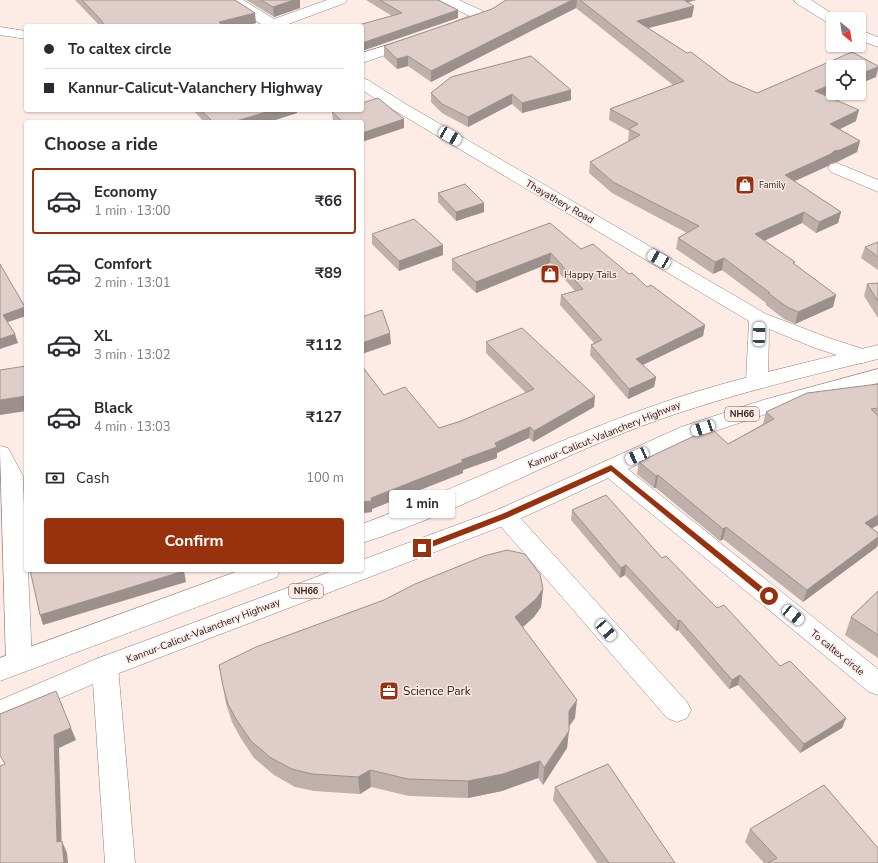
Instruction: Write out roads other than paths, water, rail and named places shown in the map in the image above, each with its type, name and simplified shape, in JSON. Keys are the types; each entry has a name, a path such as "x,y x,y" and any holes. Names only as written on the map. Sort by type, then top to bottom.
{"main road":[{"path":"233,0 271,24"},
{"path":"276,24 340,0"},
{"path":"446,0 482,16 448,28"},
{"path":"801,0 826,16"},
{"path":"0,31 24,35"},
{"path":"364,57 427,36"},
{"path":"866,37 878,43"},
{"name":"Thayathery Road","path":"364,84 405,110 759,318 822,343 870,354"},
{"path":"837,168 878,187"},
{"path":"759,318 757,382 771,405"},
{"name":"Kannur-Calicut-Valanchery Highway","path":"364,533 425,510 613,429 681,404 757,382 870,354"},
{"name":"Kannur-Calicut-Valanchery Highway","path":"364,569 505,516 689,432 771,405 878,376"},
{"path":"0,454 12,476 9,666 263,572"},
{"name":"To caltex circle","path":"611,468 878,684"},
{"path":"505,516 677,710"},
{"name":"Kannur-Calicut-Valanchery Highway","path":"0,712 105,667 357,572"},
{"path":"105,667 120,863"}],"place":[{"name":"Family","path":"745,185"},
{"name":"Happy Tails","path":"550,274"},
{"name":"Science Park","path":"389,691"}]}
